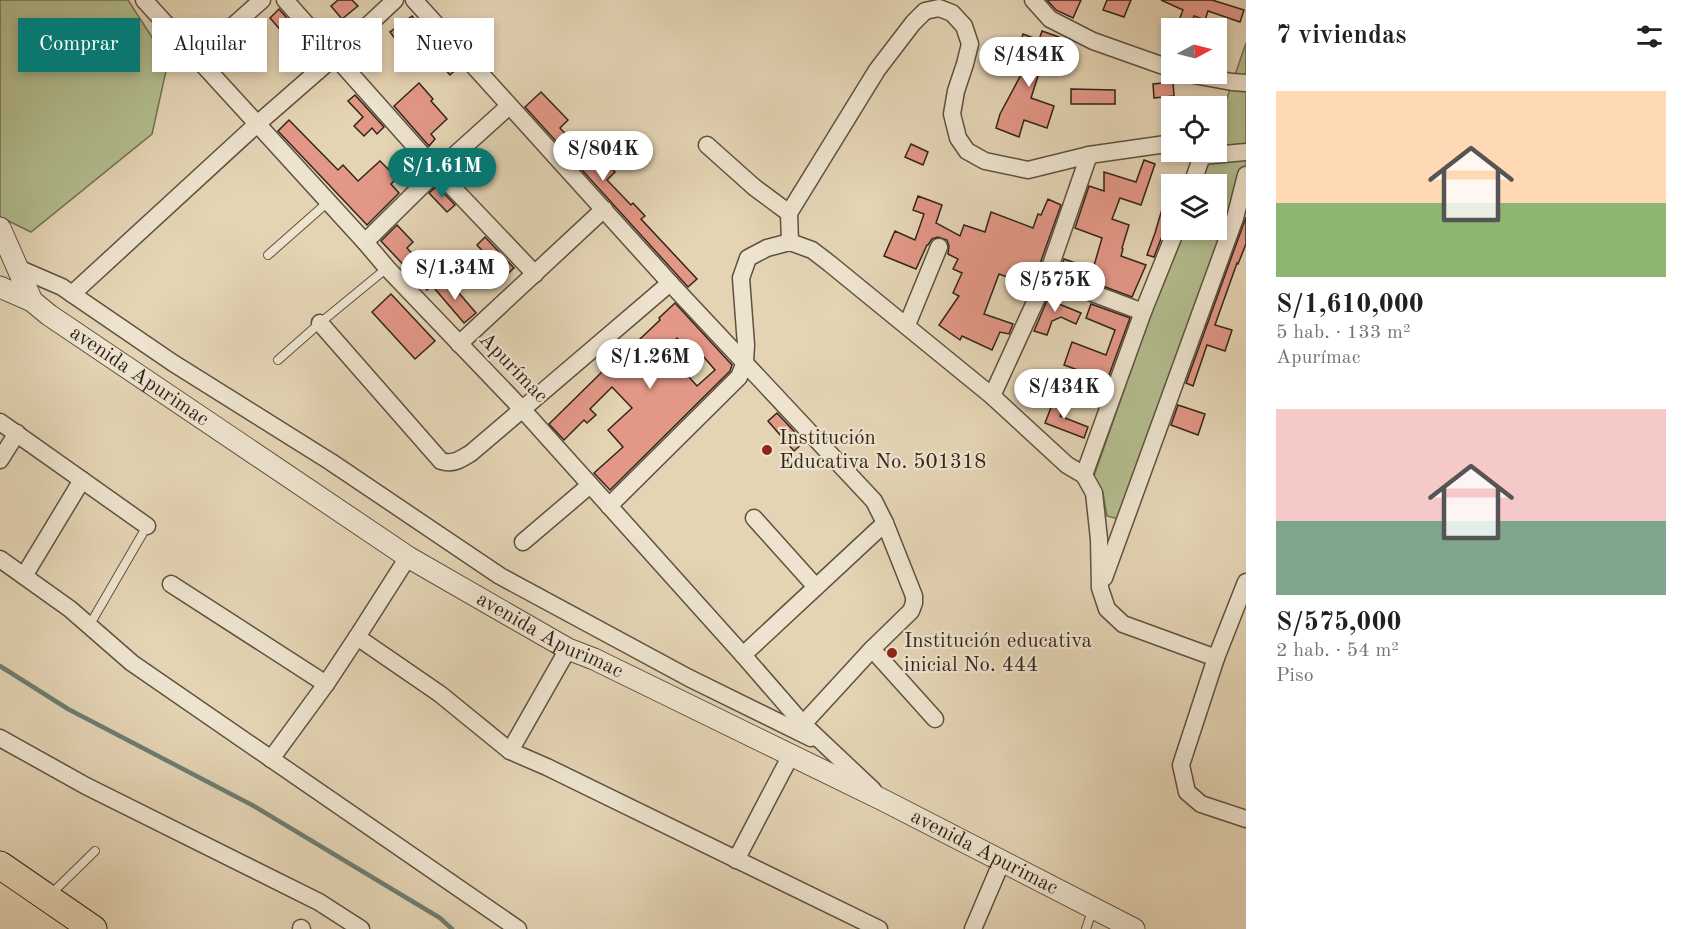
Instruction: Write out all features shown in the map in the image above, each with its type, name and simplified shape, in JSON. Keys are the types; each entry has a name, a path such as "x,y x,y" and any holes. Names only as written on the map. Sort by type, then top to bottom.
{"main road":[{"path":"0,865 93,929"}],"street":[{"name":"Apurímac","path":"144,0 160,18"},
{"path":"242,18 262,0"},
{"path":"285,0 300,18"},
{"path":"376,18 395,0"},
{"path":"414,0 670,283 874,501 914,596 914,603 911,611 872,649 803,724"},
{"path":"1033,0 1050,19 1093,41 1161,65"},
{"path":"790,242 789,213 877,70 925,11 939,8 952,13 964,26 970,44 956,91 952,114 958,138 967,151 985,161 1028,170 1089,155 1161,145"},
{"name":"Apurímac","path":"209,72 387,268 523,410 803,724 885,801"},
{"path":"72,294 317,72"},
{"path":"348,72 535,274"},
{"path":"1227,81 1246,83"},
{"path":"365,242 437,171 509,106"},
{"path":"707,145 754,187 789,213"},
{"path":"1227,153 1246,152"},
{"path":"993,396 1047,276 1089,155"},
{"path":"1100,588 1235,218 1246,175"},
{"path":"459,344 604,209"},
{"path":"1,228 18,268 12,294"},
{"path":"1084,475 1143,312 1172,240"},
{"path":"609,506 739,377 746,362 741,278 748,258 767,248 790,242 812,250 907,325 993,396 1067,465 1084,475 1094,494 1099,539 1100,588 1107,609 1123,624 1216,658"},
{"path":"907,325 939,247"},
{"name":"Apurímac","path":"18,268 62,287 173,363 332,462 500,576 689,678 823,743"},
{"path":"1047,276 1143,312"},
{"path":"320,323 441,461 448,463 471,453 670,283"},
{"name":"avenida Apurimac","path":"12,294 58,322 408,558 568,649 594,659 885,801 1134,929"},
{"path":"0,422 147,526"},
{"path":"0,460 17,433"},
{"path":"24,576 82,480"},
{"path":"523,542 590,485"},
{"path":"754,518 816,586"},
{"path":"743,655 885,523"},
{"path":"271,759 326,684 408,558"},
{"path":"0,559 70,609 132,663 518,929"},
{"path":"1246,582 1216,658 1181,765 1187,792 1201,804 1246,819"},
{"path":"171,584 326,684"},
{"path":"357,637 440,694 510,751 879,929"},
{"path":"510,751 568,649"},
{"path":"872,649 935,719"},
{"path":"0,738 86,786 319,902 361,929"},
{"path":"736,860 791,755"},
{"path":"973,929 1002,861"}],"lane":[{"path":"268,255 328,202"},
{"path":"278,360 387,268"},
{"path":"89,626 147,526"},
{"path":"48,898 95,851"},
{"path":"1086,929 1093,908"}],"green space":[{"path":"0,0 128,0 140,18 18,18 18,72 140,72 140,19 152,37 152,72 166,72 152,134 31,232 0,217"},
{"path":"1246,43 1246,177 1227,228 1227,174 1200,174 1204,162 1227,162 1227,98"},
{"path":"1177,240 1223,240 1119,519 1107,516 1103,493 1094,476"}],"building":[{"path":"338,0 352,0 358,6 341,18 331,6"},
{"path":"1047,0 1081,0 1073,18 1056,10"},
{"path":"1107,0 1131,0 1124,17 1103,10"},
{"path":"1161,0 1212,0 1244,10 1240,22 1208,11 1206,18 1194,16 1193,18 1180,18 1183,10"},
{"path":"279,9 287,18 279,18 279,28 270,18"},
{"path":"1042,31 1059,37 1050,62 1043,60 1031,98 1054,106 1047,128 1024,120 1019,137 996,128 1000,114 1031,56 1018,51 1023,34 1039,40"},
{"path":"419,83 447,119 431,134 435,139 429,146 394,106"},
{"path":"1153,84 1173,84 1174,96 1154,98"},
{"path":"1071,89 1115,90 1115,104 1071,104"},
{"path":"541,92 568,120 560,128 598,168 605,161 615,172 607,180 645,216 641,219 697,279 688,287 525,107"},
{"path":"355,95 384,127 377,134 372,128 364,136 354,126 363,117 348,101"},
{"path":"289,120 338,170 343,165 358,181 380,161 397,178 391,184 399,193 367,225 278,131"},
{"path":"911,144 928,152 923,165 905,157"},
{"path":"411,158 423,171 415,178 404,166"},
{"path":"1144,160 1155,164 1141,205 1120,198 1112,219 1129,225 1121,256 1146,265 1132,297 1060,270 1064,259 1093,269 1102,238 1075,228 1089,186 1104,191 1104,172 1136,182"},
{"path":"437,186 455,205 447,212 429,193"},
{"path":"918,196 942,205 936,223 960,236 964,225 985,232 991,212 1033,228 1038,214 1041,215 1048,199 1061,205 1031,286 999,274 984,314 1013,324 1009,334 1000,332 992,350 962,336 960,340 939,325 959,296 953,293 962,273 953,269 958,259 948,254 947,240 938,237 932,239 916,269 884,256 895,231 915,240 924,214 913,210"},
{"path":"1161,213 1161,239 1154,257 1147,255"},
{"path":"1246,217 1246,244 1215,325 1232,330 1225,351 1207,345 1193,386 1186,383"},
{"path":"397,225 413,242 407,248 437,281 427,290 381,241"},
{"path":"485,237 514,268 503,278 496,270 494,273 483,262 488,257 477,245"},
{"path":"447,279 476,313 464,323 435,289"},
{"path":"1052,289 1063,293 1059,304 1081,313 1076,324 1061,317 1052,321 1047,335 1034,331"},
{"path":"391,294 435,341 415,359 372,312"},
{"path":"675,303 732,365 730,371 610,490 594,473 623,447 608,430 632,408 612,387 590,409 596,415 587,423 584,420 564,440 549,424 608,366 610,368 660,320 659,318","holes":["677,338 684,346 690,341 715,370 697,386 680,367 670,376 654,359"]},
{"path":"1091,304 1130,318 1102,394 1092,391 1097,377 1064,365 1072,342 1106,355 1115,330 1086,318"},
{"path":"1055,397 1066,401 1060,416 1088,427 1084,438 1045,423"},
{"path":"1178,405 1205,414 1198,435 1171,425"},
{"path":"777,413 804,442 794,451 768,421"}],"waterway":[{"path":"0,666 68,709 252,805 440,918 452,929"}],"place":[{"name":"Institución Educativa No. 501318","path":"767,450"},
{"name":"Institución educativa inicial No. 444","path":"892,653"}]}
